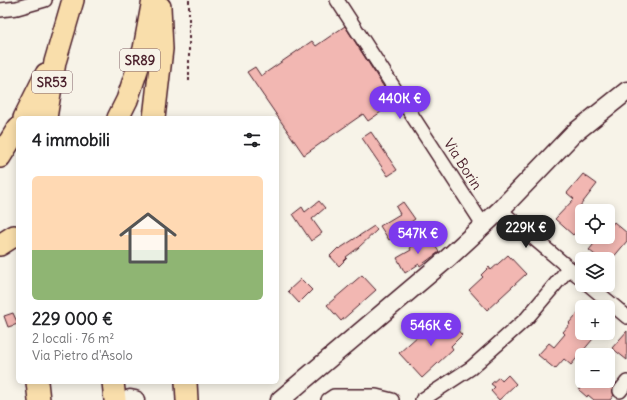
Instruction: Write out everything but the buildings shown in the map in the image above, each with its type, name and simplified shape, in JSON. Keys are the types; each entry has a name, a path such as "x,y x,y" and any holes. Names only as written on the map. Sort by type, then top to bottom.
{"highway":[{"name":"SR53","path":"46,116 55,62 72,0"},
{"name":"SR89","path":"119,116 144,49 153,0"},
{"path":"154,116 162,48 160,0"},
{"path":"25,116 59,46"},
{"path":"162,48 167,60 169,116"},
{"path":"38,116 48,70"},
{"path":"0,157 16,131"},
{"path":"37,384 39,400"},
{"path":"186,384 187,400"}],"main road":[{"path":"280,400 448,258 484,226 573,134 627,92"}],"street":[{"path":"0,10 17,8 45,0"},
{"name":"Via Borin","path":"337,0 484,226"},
{"path":"500,210 575,273"},
{"path":"422,400 471,368 527,318 569,268"},
{"path":"597,292 627,317"},
{"path":"328,400 334,396 376,396 392,400"}],"path":[{"path":"189,0 189,84"}]}
